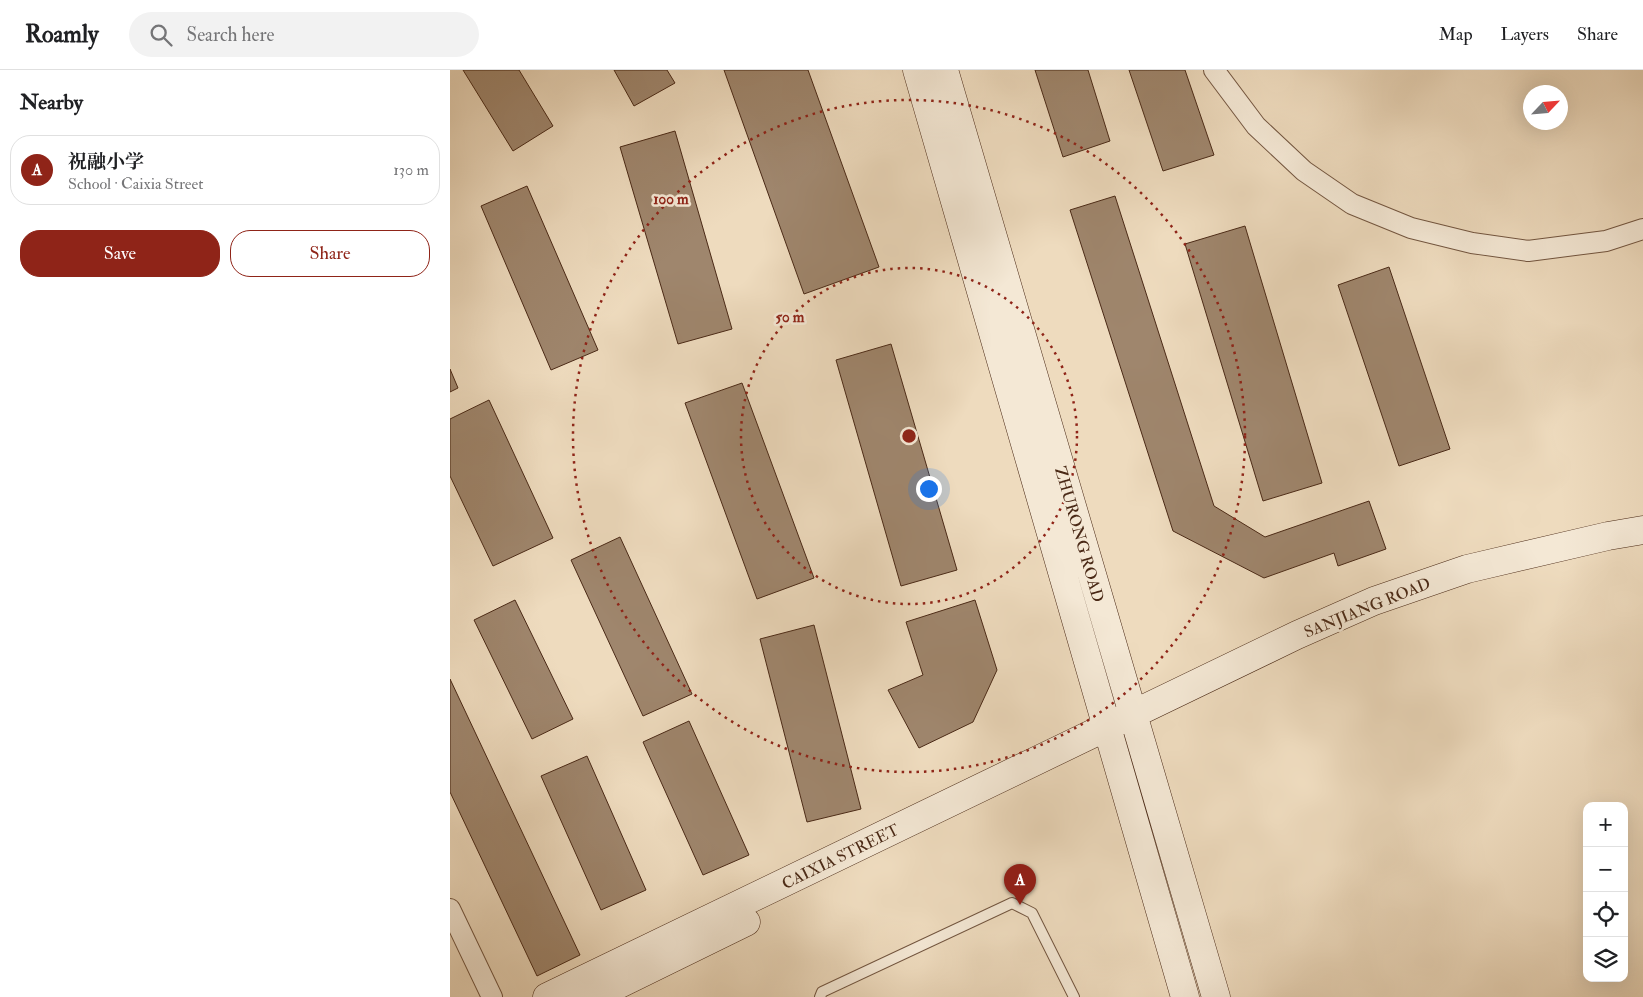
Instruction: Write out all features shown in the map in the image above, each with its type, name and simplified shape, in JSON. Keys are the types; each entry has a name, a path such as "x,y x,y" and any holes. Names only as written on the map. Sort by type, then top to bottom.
{"main road":[{"name":"ZHURONG ROAD","path":"917,70 1185,997"},
{"name":"ZHURONG ROAD","path":"944,70 1216,997"},
{"name":"SANJIANG ROAD","path":"1136,724 1297,635 1374,601 1467,569 1608,536 1643,530"},
{"name":"SANJIANG ROAD","path":"1136,724 1379,619 1468,588 1611,552 1643,546"},
{"name":"CAIXIA STREET","path":"547,997 1136,724"},
{"name":"CAIXIA STREET","path":"593,997 1110,736"}],"street":[{"path":"1214,70 1256,126 1304,171 1352,204 1411,228 1472,243 1528,252 1606,241 1643,228"},
{"path":"450,909 492,997"}],"lane":[{"path":"820,997 822,992 1012,903 1032,913 1074,997"}],"building":[{"path":"463,70 519,70 553,126 513,151"},
{"path":"614,70 667,70 675,83 634,106"},
{"path":"724,70 808,70 879,267 804,294"},
{"path":"1035,70 1088,70 1110,141 1063,157"},
{"path":"1129,70 1185,70 1214,155 1163,171"},
{"path":"675,131 732,329 678,344 620,147"},
{"path":"527,186 598,350 551,370 481,206"},
{"path":"1115,196 1214,506 1265,537 1369,501 1386,549 1338,566 1334,553 1264,578 1173,531 1070,210"},
{"path":"1245,226 1322,483 1263,501 1185,244"},
{"path":"1389,267 1450,449 1399,466 1338,285"},
{"path":"891,344 957,570 901,586 836,360"},
{"path":"450,369 458,388 450,392"},
{"path":"742,383 814,578 757,599 685,403"},
{"path":"489,400 553,538 493,566 450,476 450,419"},
{"path":"620,537 692,694 643,716 571,560"},
{"path":"515,600 573,719 532,739 474,620"},
{"path":"975,600 997,670 973,722 919,748 888,690 923,675 906,622"},
{"path":"814,625 861,809 807,822 760,639"},
{"path":"450,679 580,955 537,976 450,792"},
{"path":"689,721 749,855 703,875 643,742"},
{"path":"587,756 646,890 601,910 541,776"}],"place":[{"name":"祝融小学","path":"1020,905"}]}
